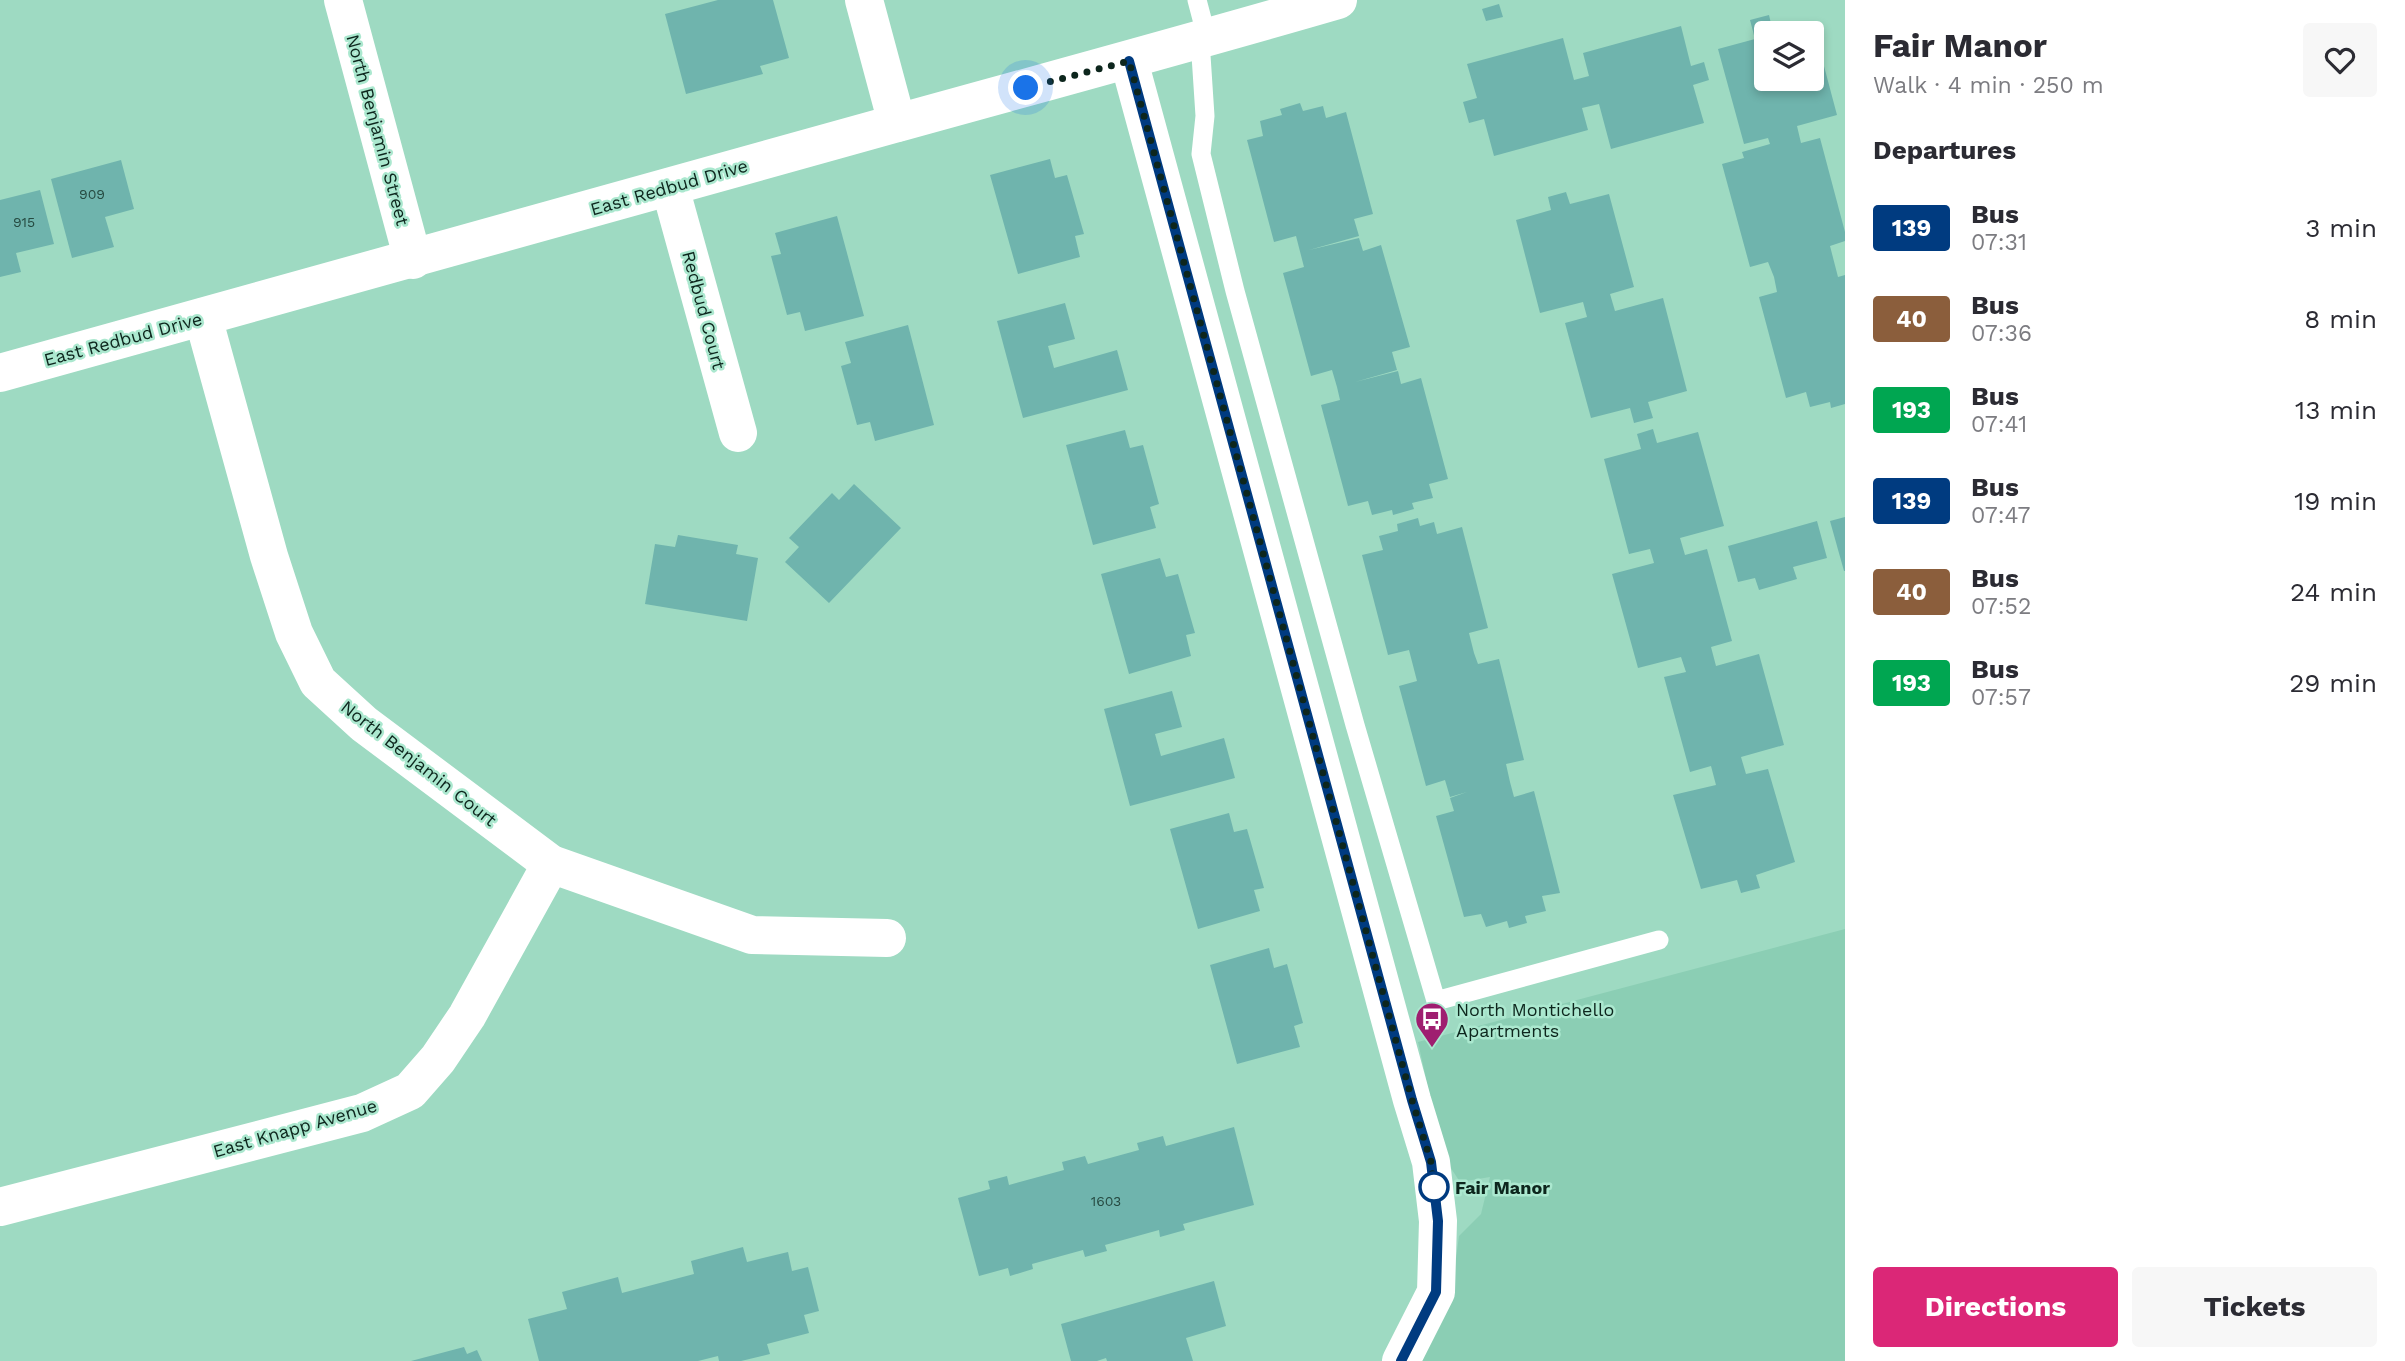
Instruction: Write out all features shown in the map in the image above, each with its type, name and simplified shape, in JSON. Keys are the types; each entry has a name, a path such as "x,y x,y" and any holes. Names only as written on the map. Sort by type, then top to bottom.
{"street":[{"name":"North Benjamin Street","path":"342,0 414,260"},
{"path":"864,0 897,123"},
{"name":"East Redbud Drive","path":"0,373 1129,61 1338,0"},
{"path":"1129,61 1431,1162 1438,1221 1436,1292 1401,1361"},
{"name":"Redbud Court","path":"670,187 738,433"},
{"name":"North Benjamin Court","path":"203,317 294,633 318,682 364,724 551,864 752,935 887,938"},
{"name":"East Knapp Avenue","path":"0,1207 362,1113 410,1091 438,1059 467,1016 551,864"}],"lane":[{"path":"1197,0 1204,39 1205,116 1201,154 1204,167 1235,291 1355,725 1436,1001 1660,940"}],"shaded area":[{"path":"1845,929 1845,1361 1413,1361 1452,1289 1459,1236 1481,1214 1490,1177 1460,1182 1443,1156 1418,1042"}],"building":[{"path":"718,0 773,0 789,58 760,66 763,74 686,94 665,14"},
{"path":"1499,4 1503,17 1486,21 1482,9"},
{"path":"1769,15 1770,21 1754,21 1754,35 1750,20"},
{"path":"1681,26 1691,66 1704,62 1709,80 1693,85 1704,123 1611,149 1599,104 1582,108 1588,130 1494,156 1484,119 1469,123 1463,102 1477,98 1467,64 1563,38 1574,80 1589,76 1583,53"},
{"path":"1754,39 1754,91 1824,91 1824,66 1837,115 1797,126 1801,143 1820,138 1845,232 1845,241 1830,246 1838,277 1845,275 1845,404 1831,408 1830,402 1810,407 1806,392 1786,398 1759,297 1777,292 1774,277 1768,262 1750,267 1722,164 1744,158 1742,152 1770,144 1768,138 1744,144 1718,49"},
{"path":"1300,103 1303,111 1323,106 1326,118 1346,112 1373,214 1354,219 1359,236 1309,250 1359,238 1363,251 1381,245 1410,347 1392,352 1397,370 1355,382 1398,371 1401,384 1421,378 1448,479 1429,484 1433,498 1412,503 1414,509 1393,515 1392,510 1372,515 1368,501 1348,506 1321,405 1340,400 1337,387 1332,370 1311,376 1283,273 1304,267 1296,236 1274,242 1247,140 1263,136 1260,121 1282,115 1280,109"},
{"path":"1050,159 1055,178 1067,175 1084,234 1075,236 1080,257 1018,274 990,175"},
{"path":"121,160 134,209 105,217 114,247 72,258 51,179"},
{"path":"40,190 54,244 16,253 21,272 0,277 0,200"},
{"path":"1566,192 1570,204 1609,194 1634,287 1610,294 1615,311 1663,298 1687,391 1648,402 1653,418 1634,423 1630,408 1591,418 1565,323 1587,317 1583,302 1540,313 1516,220 1551,210 1548,197"},
{"path":"837,216 864,316 805,331 800,312 787,315 771,256 781,254 775,233"},
{"path":"1065,303 1075,339 1048,346 1054,368 1117,350 1128,390 1023,418 997,321"},
{"path":"908,325 934,425 875,441 870,422 857,425 841,366 851,363 845,342"},
{"path":"1653,429 1657,443 1698,432 1724,526 1680,538 1685,555 1707,549 1732,641 1711,647 1716,666 1759,654 1784,745 1741,757 1746,774 1768,769 1795,862 1756,875 1760,888 1741,893 1737,880 1701,889 1673,795 1716,785 1711,766 1690,772 1664,677 1686,672 1681,657 1638,668 1612,574 1654,563 1650,549 1629,554 1604,459 1641,449 1637,434"},
{"path":"1125,430 1130,448 1143,445 1159,504 1150,507 1156,528 1093,545 1066,445"},
{"path":"854,484 901,528 829,603 785,562 799,547 789,538 832,493 839,500"},
{"path":"1845,517 1845,571 1844,571 1830,521"},
{"path":"1418,518 1420,526 1434,522 1437,534 1462,527 1488,628 1469,633 1474,653 1478,664 1499,659 1524,760 1506,764 1510,782 1514,797 1534,791 1560,893 1542,896 1546,911 1525,916 1527,923 1509,928 1507,921 1486,927 1481,914 1464,917 1436,816 1454,811 1450,798 1467,792 1450,797 1445,780 1426,786 1399,686 1417,681 1409,650 1388,655 1362,555 1383,550 1379,536 1398,531 1397,524"},
{"path":"1817,521 1827,558 1793,567 1797,579 1759,590 1755,578 1738,582 1728,546"},
{"path":"678,535 738,545 736,554 758,558 747,621 645,604 655,544 675,547"},
{"path":"1160,558 1166,577 1178,574 1195,633 1186,635 1191,656 1129,674 1101,574"},
{"path":"1172,691 1182,727 1155,734 1161,756 1224,738 1235,778 1130,806 1104,709"},
{"path":"1229,813 1234,832 1247,829 1264,888 1254,890 1260,911 1198,929 1170,829"},
{"path":"1269,948 1274,968 1287,964 1303,1023 1294,1026 1300,1047 1237,1064 1210,965"},
{"path":"1234,1127 1254,1205 1183,1224 1185,1230 1160,1237 1159,1230 1105,1245 1107,1251 1085,1257 1083,1250 1032,1264 1033,1269 1010,1276 1008,1268 979,1276 958,1198 990,1189 988,1181 1007,1176 1009,1185 1064,1170 1062,1162 1085,1156 1088,1164 1139,1150 1137,1143 1163,1136 1166,1146"},
{"path":"743,1247 747,1262 788,1252 792,1271 808,1267 819,1311 804,1315 809,1333 767,1344 770,1354 741,1361 719,1361 718,1356 698,1361 539,1361 528,1319 567,1309 562,1292 618,1277 622,1293 694,1274 691,1261"},
{"path":"1214,1281 1226,1326 1186,1338 1193,1361 1107,1361 1106,1358 1097,1361 1071,1361 1061,1324"},
{"path":"464,1347 467,1354 477,1350 482,1361 411,1361"}],"bus line":[{"name":"139","path":"1129,61 1431,1162 1438,1221 1436,1292 1401,1361"}],"place":[{"name":"North Montichello Apartments","path":"1432,1049"},
{"name":"Fair Manor","path":"1434,1187"}],"route":[{"path":"1026,88 1129,61 1431,1162 1434,1187"}]}
